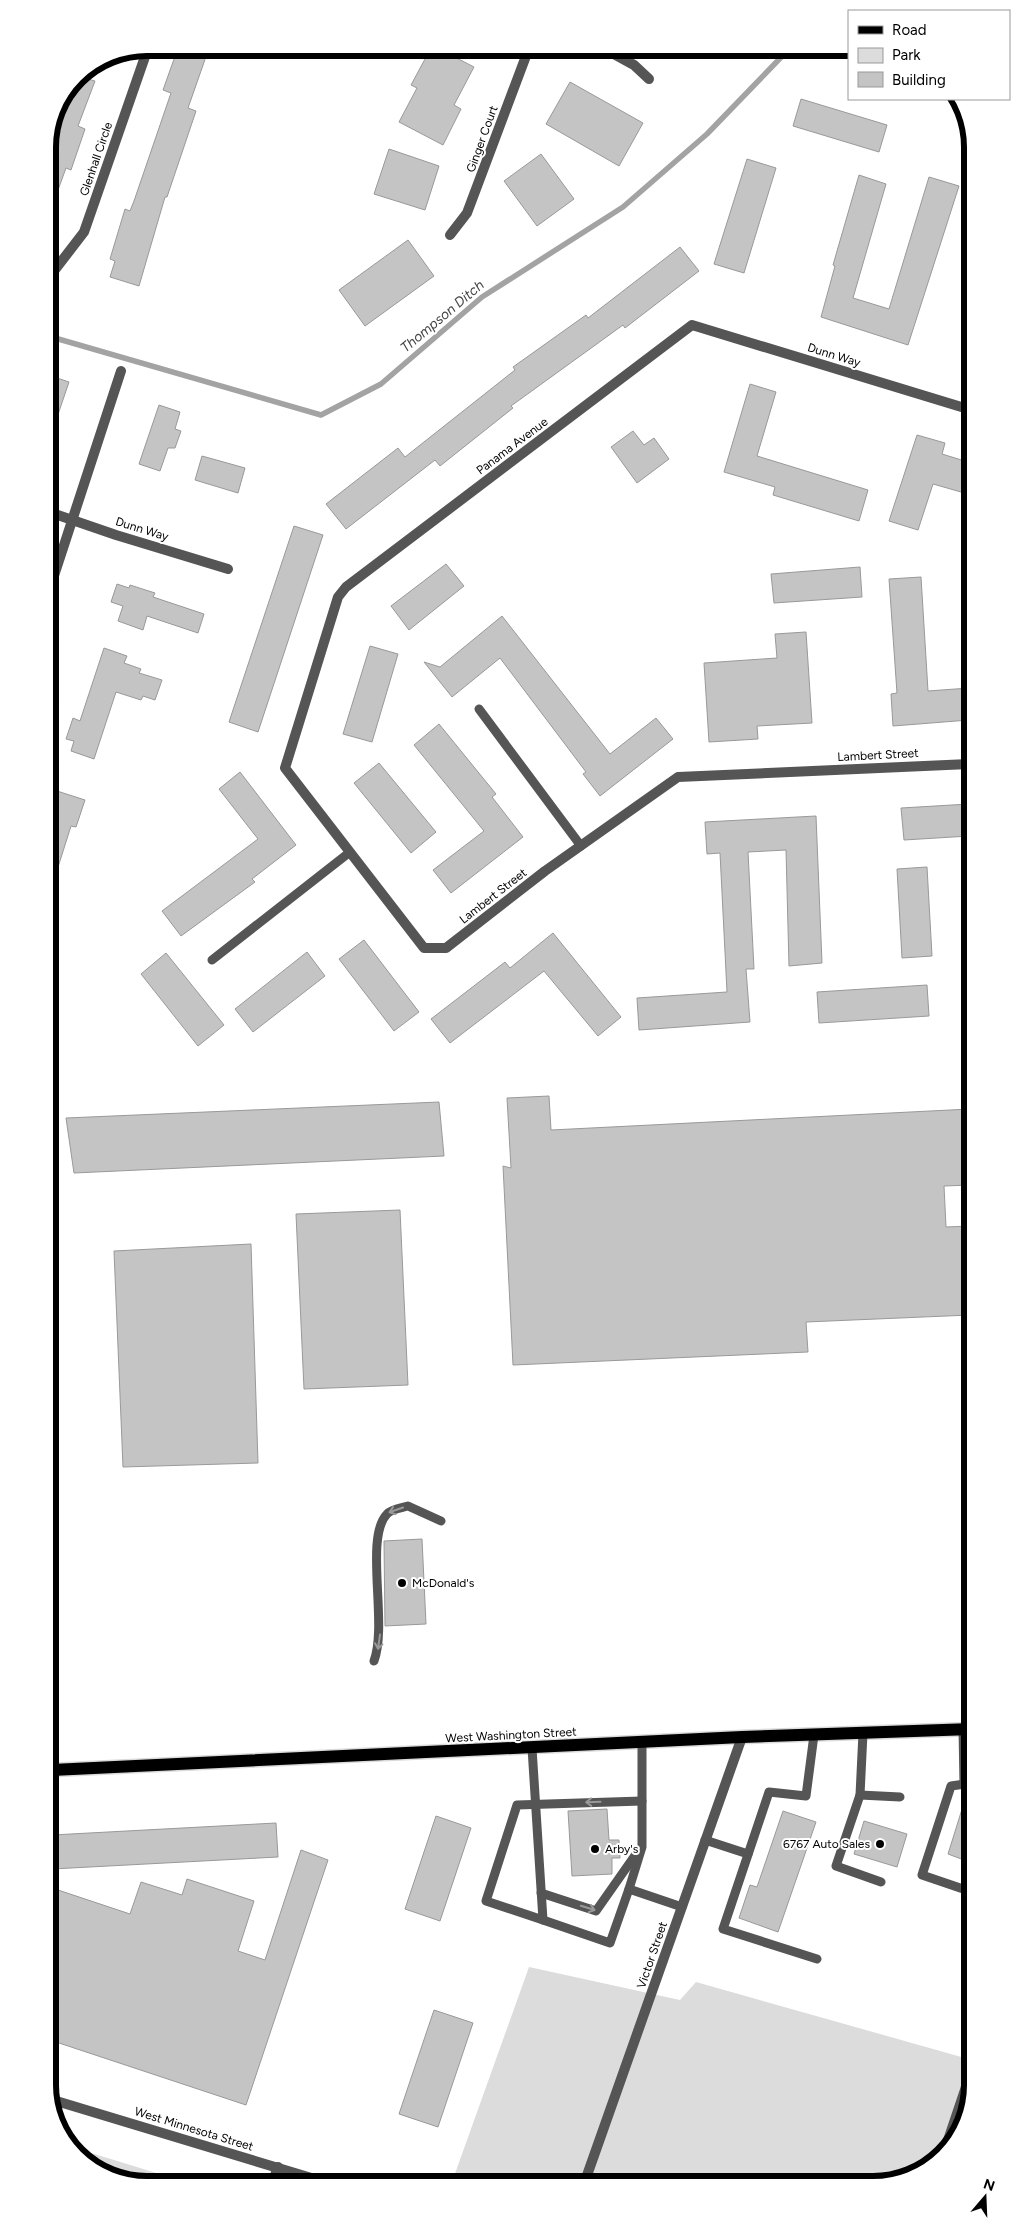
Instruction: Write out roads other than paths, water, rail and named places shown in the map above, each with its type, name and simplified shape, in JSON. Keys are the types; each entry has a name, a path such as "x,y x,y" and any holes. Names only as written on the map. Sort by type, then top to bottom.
{"main road":[{"name":"West Washington Street","path":"56,1770 742,1737 964,1729"}],"street":[{"name":"Glenhall Circle","path":"56,268 84,232 145,56"},
{"name":"Ginger Court","path":"450,235 467,213 526,56"},
{"path":"618,56 634,65 649,79"},
{"name":"Dunn Way","path":"692,325 964,409"},
{"name":"Panama Avenue","path":"346,587 692,325"},
{"path":"56,569 122,372"},
{"name":"Dunn Way","path":"56,514 228,569"},
{"name":"Lambert Street","path":"346,587 338,597 286,768 424,948 446,948 581,846 678,777 964,764"},
{"name":"Victor Street","path":"587,2176 742,1737"},
{"path":"952,2128 963,2095"},
{"name":"West Minnesota Street","path":"58,2101 305,2176"},
{"path":"275,2176 278,2168"}],"lane":[{"path":"479,709 581,846"},
{"path":"212,960 350,852"},
{"path":"374,1661 380,1636 376,1555 381,1521 388,1512 408,1506 441,1521"},
{"path":"863,1733 860,1796 836,1866 881,1882"},
{"path":"814,1735 806,1796 769,1792 723,1929 816,1959"},
{"path":"642,1742 642,1801 642,1847 610,1943 486,1901 517,1805 642,1801"},
{"path":"532,1748 543,1920"},
{"path":"964,1784 951,1786 922,1875 964,1889"},
{"path":"860,1796 900,1797"},
{"path":"705,1840 748,1854"},
{"path":"541,1894 596,1911 642,1847"},
{"path":"628,1889 682,1907"}],"waterway":[{"name":"Thompson Ditch","path":"56,338 321,415 381,384 482,297 623,207 707,134 782,56"}],"place":[{"name":"McDonald's","path":"402,1583"},
{"name":"6767 Auto Sales","path":"880,1844"},
{"name":"Arby's","path":"595,1849"}]}
